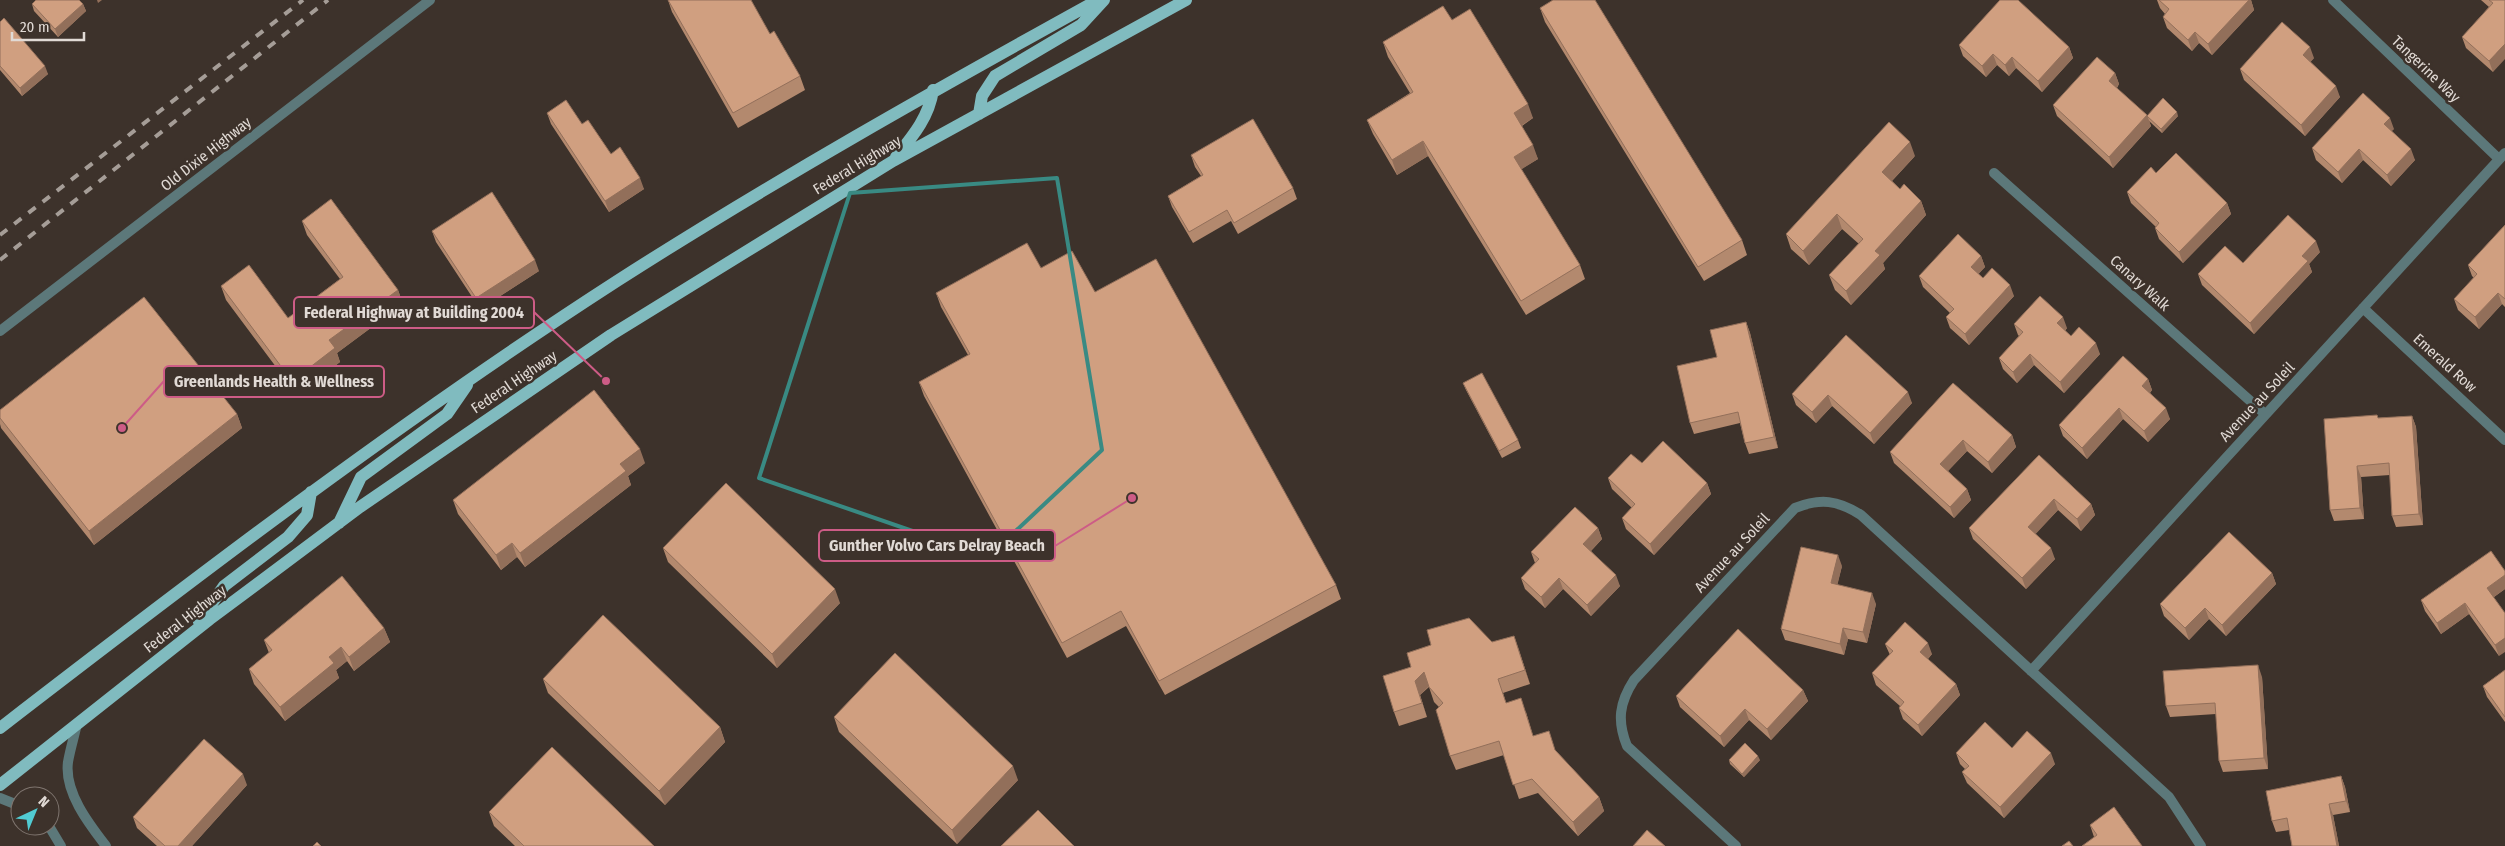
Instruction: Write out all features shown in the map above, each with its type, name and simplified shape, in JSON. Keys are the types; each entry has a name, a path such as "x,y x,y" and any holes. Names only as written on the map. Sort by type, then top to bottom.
{"main road":[{"name":"Federal Highway","path":"0,728 186,584 311,492 471,379 627,275 773,184 933,90 1098,0"},
{"path":"979,114 982,96 995,76 1081,25 1104,0"},
{"name":"Federal Highway","path":"0,785 191,634 339,523 611,335 893,161 1186,0"},
{"path":"893,161 924,120 931,104 933,90"},
{"path":"339,523 361,477 447,414 471,379"},
{"path":"191,634 224,586 288,537 307,515 311,492"}],"street":[{"name":"Old Dixie Highway","path":"0,331 430,0"},
{"name":"Tangerine Way","path":"2333,0 2502,156"},
{"name":"Avenue au Soleil","path":"2031,671 2502,156"},
{"name":"Canary Walk","path":"1994,173 2265,414"},
{"name":"Emerald Row","path":"2363,308 2505,440"},
{"name":"Avenue au Soleil","path":"1736,846 1627,746 1621,729 1620,712 1624,695 1634,680 1795,508 1811,501 1829,500 1846,505 1861,515 2170,797 2201,846"},
{"path":"77,724 68,764 69,780 78,804 106,846"}],"highlighted area":[{"path":"1057,178 1102,450 988,557 759,478 850,193"}],"building":[{"path":"36,0 79,0 83,4 55,29 32,4"},
{"path":"668,0 751,0 770,34 774,31 800,76 733,113"},
{"path":"1553,0 1595,0 1742,240 1698,267 1540,8"},
{"path":"2000,0 2018,0 2069,47 2038,81 2012,57 2005,65 1993,54 1982,66 1959,45"},
{"path":"2159,0 2249,0 2208,44 2195,32 2188,40 2163,17 2169,9"},
{"path":"2489,0 2505,0 2505,44 2489,61 2462,37 2493,3"},
{"path":"1443,6 1452,20 1470,9 1528,104 1514,113 1533,145 1514,157 1580,265 1521,301 1423,141 1392,160 1367,120 1413,92 1383,42"},
{"path":"4,18 45,66 20,88 0,66 0,22"},
{"path":"2282,22 2310,47 2303,55 2336,86 2301,125 2240,69"},
{"path":"2097,57 2115,73 2109,81 2147,115 2109,157 2053,105"},
{"path":"2363,93 2390,118 2384,124 2411,149 2387,175 2359,149 2338,172 2312,148"},
{"path":"2163,98 2177,112 2161,129 2147,116"},
{"path":"566,100 582,124 588,120 611,154 620,147 640,178 605,201 547,113"},
{"path":"1253,119 1293,188 1234,223 1227,210 1189,232 1168,196 1203,175 1191,155"},
{"path":"1889,122 1910,142 1882,172 1900,189 1904,184 1921,201 1875,251 1880,255 1846,291 1829,275 1863,239 1837,214 1803,251 1786,234"},
{"path":"2176,153 2227,203 2179,252 2155,228 2159,223 2127,192 2151,167 2156,173"},
{"path":"492,192 535,260 476,298 432,231"},
{"path":"331,199 398,290 329,340 335,348 292,381 221,286 249,265 288,318 343,277 302,221"},
{"path":"2288,215 2316,241 2302,256 2308,261 2250,323 2198,274 2225,246 2243,263"},
{"path":"2505,225 2505,299 2498,293 2475,317 2454,299 2477,274 2468,265"},
{"path":"1958,234 1981,256 1971,267 1983,278 1992,268 2010,285 1965,334 1946,317 1954,309 1919,276"},
{"path":"1027,243 1041,268 1072,251 1095,292 1156,259 1336,585 1159,681 1121,611 1062,643 919,382 970,354 936,293"},
{"path":"2040,296 2063,317 2057,323 2071,336 2079,327 2096,343 2060,382 2030,354 2013,372 1999,358 2023,332 2014,324"},
{"path":"144,297 237,414 89,531 0,418 0,410"},
{"path":"1746,322 1774,437 1745,443 1738,412 1690,423 1677,366 1717,357 1710,330"},
{"path":"1846,335 1908,392 1870,433 1828,395 1812,412 1792,394"},
{"path":"2123,356 2148,379 2142,386 2166,408 2144,431 2119,408 2082,448 2059,425"},
{"path":"1482,373 1518,440 1499,451 1463,383"},
{"path":"1953,383 2012,435 1988,462 1963,440 1940,464 1967,489 1950,507 1890,452"},
{"path":"594,390 640,449 620,464 626,471 520,553 512,543 496,555 453,500"},
{"path":"2377,415 2378,418 2412,416 2419,514 2392,516 2389,463 2357,466 2360,508 2330,510 2324,419"},
{"path":"1663,441 1707,483 1650,544 1622,518 1635,504 1608,478 1631,454 1642,463"},
{"path":"2039,455 2091,504 2077,519 2054,499 2028,527 2051,548 2022,578 1969,528"},
{"path":"726,483 835,589 772,654 663,548"},
{"path":"1575,507 1598,528 1583,544 1616,575 1587,605 1559,578 1541,597 1521,578 1539,559 1531,552"},
{"path":"2229,532 2272,573 2222,625 2205,608 2185,628 2160,604"},
{"path":"1801,547 1838,555 1831,583 1872,593 1863,632 1843,628 1840,644 1781,629"},
{"path":"2491,551 2505,571 2505,575 2487,588 2505,613 2505,638 2495,645 2465,603 2437,623 2421,600"},
{"path":"342,576 384,628 349,657 341,647 329,657 334,663 280,707 249,669 272,650 264,640"},
{"path":"603,615 720,727 659,791 543,679"},
{"path":"1469,618 1492,642 1514,636 1525,670 1498,679 1506,703 1521,698 1533,736 1549,731 1555,750 1599,797 1573,822 1532,779 1513,785 1499,741 1450,756 1436,710 1443,703 1429,687 1424,672 1415,681 1422,703 1394,712 1383,676 1411,667 1407,653 1431,645 1427,630"},
{"path":"1905,622 1928,643 1920,652 1956,684 1918,725 1899,708 1904,702 1872,673 1893,651 1885,644"},
{"path":"1738,629 1803,690 1767,729 1745,709 1720,736 1676,696"},
{"path":"895,653 1013,766 952,830 834,717"},
{"path":"2258,665 2264,758 2219,761 2215,703 2166,706 2163,671"},
{"path":"2505,670 2505,717 2483,686"},
{"path":"1985,722 2012,748 2027,731 2051,753 2000,807 1962,772 1969,766 1956,753"},
{"path":"204,739 243,774 178,846 165,846 133,817"},
{"path":"1745,743 1758,756 1742,774 1729,760"},
{"path":"552,747 654,846 524,846 489,812"},
{"path":"2341,776 2346,801 2329,804 2337,846 2292,846 2287,818 2272,821 2266,791"},
{"path":"2114,807 2142,846 2082,846 2097,835 2090,825"},
{"path":"1038,810 1074,846 1001,846"},
{"path":"1647,830 1665,846 1633,846"},
{"path":"2069,841 2073,846 2062,846"},
{"path":"317,842 321,846 313,846"}],"railway":[{"path":"0,235 303,0"},
{"path":"0,260 328,0"}],"place":[{"name":"Federal Highway at Building 2004","path":"606,381"},
{"name":"Greenlands Health & Wellness","path":"122,428"},
{"name":"Gunther Volvo Cars Delray Beach","path":"1132,498"}]}
